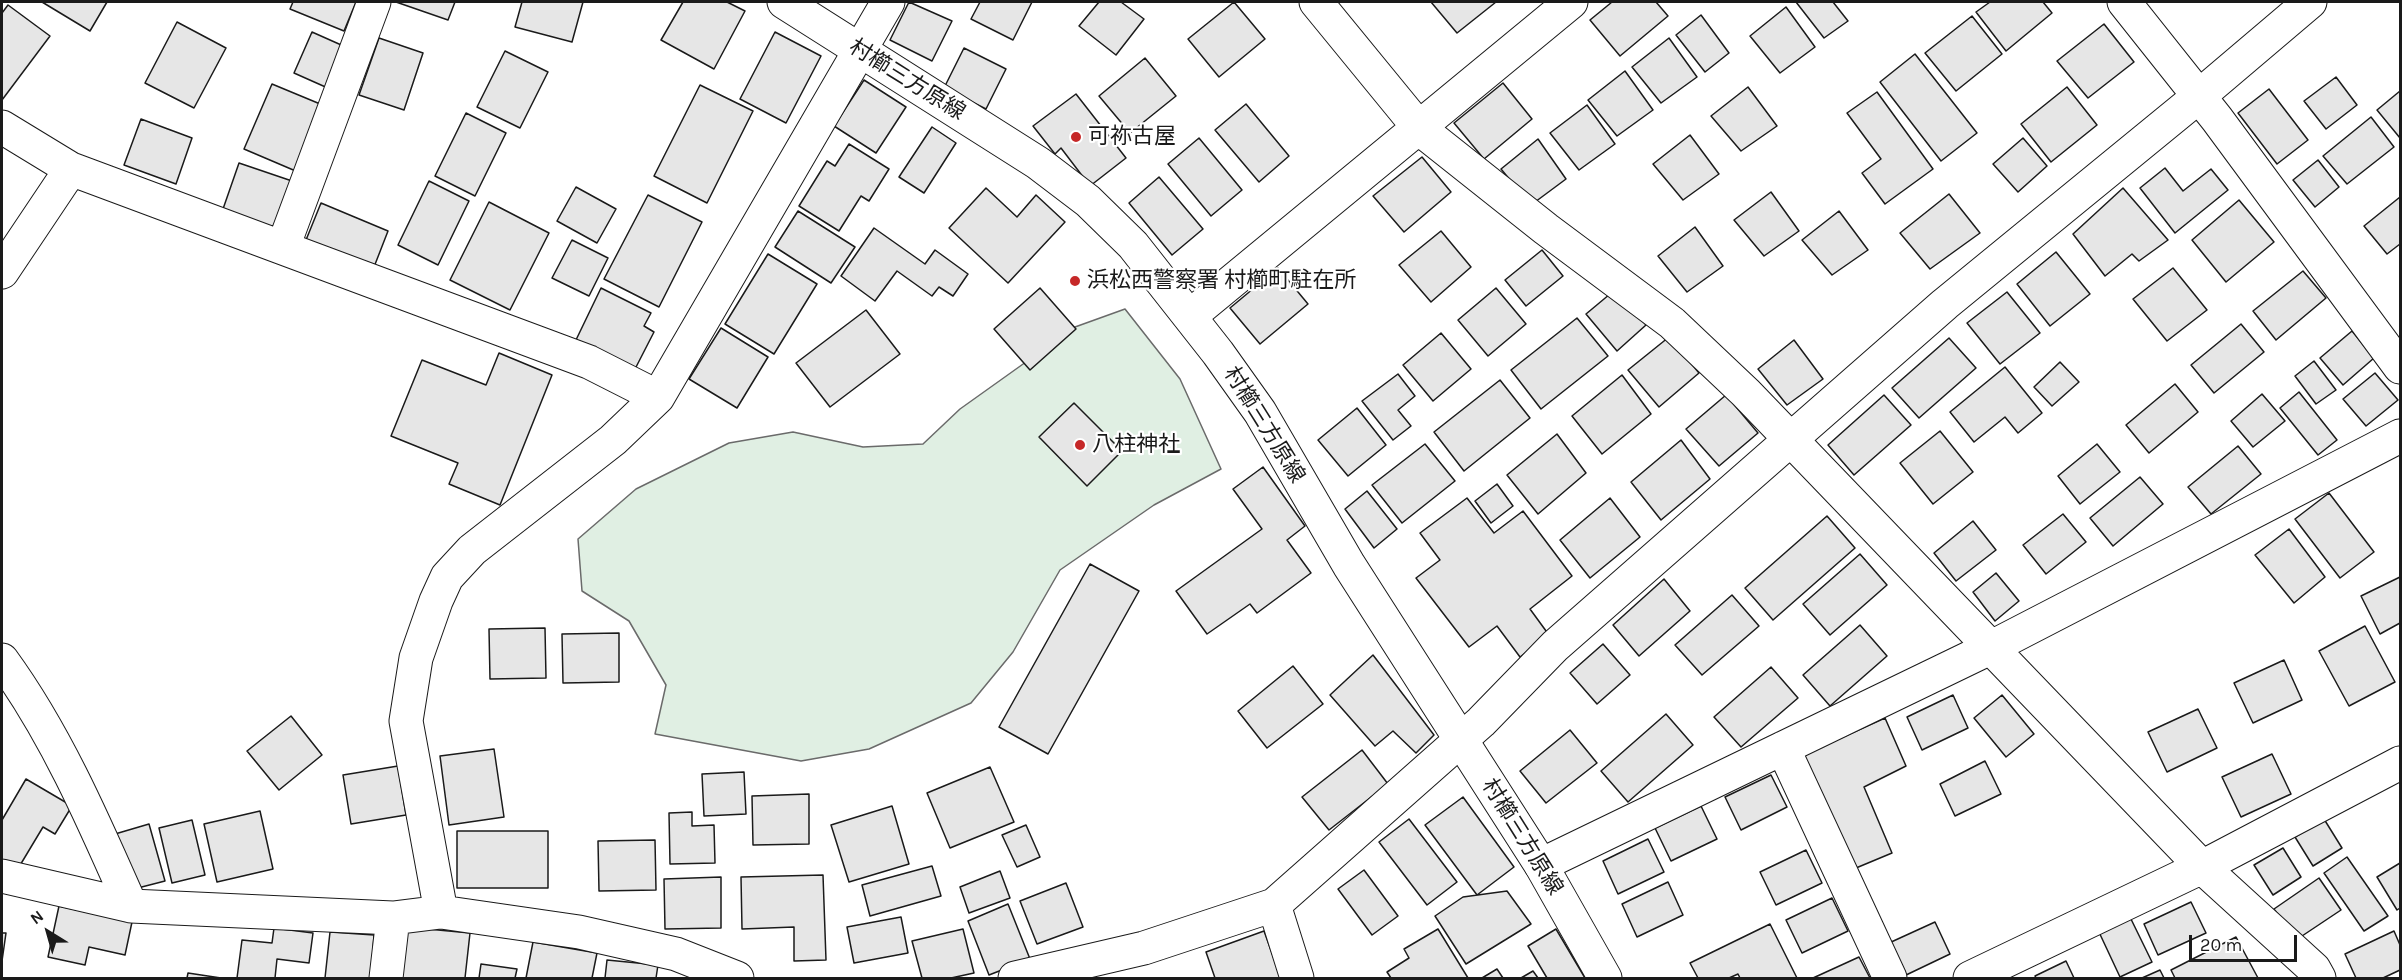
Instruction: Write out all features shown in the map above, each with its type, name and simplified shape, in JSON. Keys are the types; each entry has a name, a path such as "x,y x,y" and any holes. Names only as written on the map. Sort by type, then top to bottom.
{"street":[{"path":"284,247 375,2"},
{"name":"村櫛三方原線","path":"784,2 1038,163 1089,201 1134,245 1190,315 1260,412 1349,566 1541,865 1605,978"},
{"path":"441,912 406,721 416,658 447,577 472,550 613,440 658,397 862,51 888,2"},
{"path":"1316,2 1420,129 1546,229 1672,323 1792,439 2202,867 2314,969 2319,978"},
{"path":"1190,315 1420,129 1571,2"},
{"path":"2124,2 2400,367"},
{"path":"1015,978 1144,948 1274,905 1460,738 1481,722 1555,646 1945,304 2310,2"},
{"path":"2,128 71,169 589,362 658,397"},
{"path":"2,272 71,169"},
{"path":"1541,865 1990,648 2400,436"},
{"path":"2,660 21,687 93,819 131,906"},
{"path":"1782,747 1890,978"},
{"path":"1970,978 2202,867 2400,763"},
{"path":"2,876 131,906 393,918 441,912 589,934 676,954 737,978"},
{"path":"1274,905 1297,978"},
{"path":"386,978 393,918"}],"green space":[{"path":"1125,309 1180,379 1221,469 1154,505 1060,570 1013,652 971,703 869,749 801,761 655,734 666,685 629,621 582,591 578,539 636,489 729,443 793,432 863,447 923,444 960,409 1075,327"}],"building":[{"path":"42,2 107,2 90,31"},
{"path":"293,2 356,2 344,31 290,9"},
{"path":"396,2 455,2 448,20"},
{"path":"522,2 583,2 572,42 515,27"},
{"path":"683,2 727,2 745,11 714,69 661,40"},
{"path":"909,2 952,21 932,61 890,40"},
{"path":"980,2 1032,2 1013,40 971,19"},
{"path":"1099,2 1121,2 1144,19 1116,55 1079,26"},
{"path":"1234,2 1265,39 1219,77 1188,39"},
{"path":"1431,2 1496,2 1457,33"},
{"path":"1612,2 1656,2 1668,16 1620,56 1590,20"},
{"path":"1796,2 1833,2 1848,21 1824,38"},
{"path":"1990,2 2043,2 2052,13 2006,51 1976,12"},
{"path":"8,5 50,36 2,100 2,13"},
{"path":"1786,7 1815,47 1780,73 1750,36"},
{"path":"1701,15 1729,53 1705,72 1676,35"},
{"path":"1972,16 2002,54 1956,91 1925,53"},
{"path":"177,22 226,48 194,108 145,83"},
{"path":"2104,24 2134,62 2088,98 2057,61"},
{"path":"312,32 348,48 330,89 294,73"},
{"path":"775,32 821,56 786,123 740,99"},
{"path":"379,38 423,53 404,110 359,95"},
{"path":"1669,38 1697,77 1661,103 1632,67"},
{"path":"964,48 1006,69 986,109 944,88"},
{"path":"505,51 548,72 520,128 477,107"},
{"path":"1915,54 1977,133 1941,161 1880,82"},
{"path":"1145,58 1176,96 1130,133 1099,96"},
{"path":"1625,71 1653,110 1617,136 1588,100"},
{"path":"2336,77 2357,105 2326,129 2304,101"},
{"path":"864,80 906,107 876,153 834,126"},
{"path":"1503,83 1532,119 1484,159 1454,123"},
{"path":"272,84 325,106 298,172 244,149"},
{"path":"700,85 753,111 707,203 654,176"},
{"path":"1748,87 1777,126 1741,151 1711,116"},
{"path":"2067,87 2097,125 2051,162 2021,124"},
{"path":"2269,89 2308,140 2277,164 2238,113"},
{"path":"2400,91 2400,138 2377,110"},
{"path":"1877,92 1933,169 1885,204 1862,173 1881,159 1847,113"},
{"name":"可祢古屋","path":"1076,94 1126,158 1090,186 1061,148 1055,154 1033,126"},
{"path":"1246,104 1289,156 1259,182 1215,130"},
{"path":"1587,105 1615,144 1579,170 1550,133"},
{"path":"466,113 506,133 475,196 435,176"},
{"path":"2371,117 2394,147 2347,184 2323,156"},
{"path":"141,119 192,138 176,184 124,165"},
{"path":"932,127 956,143 924,193 899,177"},
{"path":"1690,135 1719,174 1683,200 1653,164"},
{"path":"1199,138 1242,190 1211,216 1168,164"},
{"path":"2023,138 2047,166 2018,192 1993,164"},
{"path":"1538,139 1566,179 1531,205 1501,169"},
{"path":"849,144 889,169 869,201 861,196 839,231 799,206 827,161 835,166"},
{"path":"1422,157 1451,192 1404,232 1373,196"},
{"path":"2318,160 2339,187 2315,207 2293,180"},
{"path":"239,163 292,181 275,228 223,209"},
{"path":"2165,168 2183,191 2211,169 2228,190 2175,233 2140,188"},
{"path":"1159,177 1203,229 1172,255 1129,203"},
{"path":"429,181 469,201 438,265 398,245"},
{"path":"576,187 616,209 597,243 557,221"},
{"path":"986,188 1017,217 1036,195 1065,222 1008,283 949,228"},
{"path":"2123,188 2168,240 2139,261 2132,254 2105,276 2073,234"},
{"path":"1771,192 1799,231 1764,256 1734,220"},
{"path":"1949,194 1980,233 1930,269 1900,233"},
{"path":"648,195 702,222 659,307 604,279"},
{"path":"2400,197 2400,244 2387,254 2364,226"},
{"path":"2239,200 2274,242 2226,282 2192,240"},
{"path":"489,202 549,233 510,310 450,280"},
{"path":"321,203 388,231 374,267 306,240"},
{"path":"798,211 855,247 831,283 775,247"},
{"path":"1839,211 1868,250 1832,275 1802,240"},
{"path":"1695,227 1723,266 1687,292 1658,256"},
{"path":"874,228 925,264 935,250 968,274 953,296 939,287 932,296 897,271 875,301 841,276"},
{"path":"1441,231 1471,267 1431,302 1399,265"},
{"path":"572,240 608,258 589,296 552,278"},
{"path":"1542,250 1563,276 1526,306 1505,280"},
{"path":"2056,252 2090,294 2050,326 2017,284"},
{"path":"768,254 817,284 774,354 725,324"},
{"path":"1278,268 1308,304 1260,344 1230,308"},
{"path":"2173,268 2207,310 2167,341 2133,299"},
{"path":"2303,271 2326,298 2276,340 2253,311"},
{"path":"601,288 651,313 644,326 654,332 634,371 575,342"},
{"path":"1040,288 1076,329 1030,370 994,329"},
{"path":"1496,288 1526,324 1488,356 1458,320"},
{"path":"1616,289 1646,325 1617,351 1586,314"},
{"path":"2007,292 2040,333 2000,364 1967,323"},
{"path":"866,310 900,354 830,407 796,363"},
{"path":"1577,318 1608,356 1541,409 1511,370"},
{"path":"2241,324 2264,352 2214,393 2191,365"},
{"path":"721,328 768,357 737,408 689,379"},
{"path":"2352,331 2374,358 2343,385 2320,358"},
{"path":"1441,333 1471,369 1433,401 1403,365"},
{"path":"1669,337 1699,373 1659,407 1628,370"},
{"path":"1949,338 1976,368 1919,418 1892,388"},
{"path":"1794,340 1823,379 1787,405 1758,369"},
{"path":"499,353 552,375 500,505 449,484 458,463 391,436 422,360 486,385"},
{"path":"2314,361 2336,390 2316,404 2295,376"},
{"path":"2060,362 2079,382 2052,406 2034,387"},
{"path":"2005,367 2042,413 2018,433 2005,417 1974,442 1950,412"},
{"path":"2375,373 2398,400 2366,426 2343,399"},
{"path":"1398,374 1415,396 1398,410 1411,426 1393,440 1362,401"},
{"path":"1622,375 1651,414 1602,454 1572,416"},
{"path":"1500,380 1530,418 1464,471 1434,432"},
{"path":"2175,384 2198,412 2149,453 2126,425"},
{"path":"2299,392 2337,440 2318,455 2280,408"},
{"path":"2262,394 2285,421 2253,447 2231,421"},
{"path":"1726,395 1758,433 1719,466 1686,429"},
{"path":"1884,395 1911,425 1854,475 1828,445"},
{"path":"1074,403 1122,451 1087,486 1039,437"},
{"path":"1357,408 1386,445 1348,476 1318,440"},
{"path":"1940,431 1973,472 1933,504 1900,463"},
{"path":"1557,434 1586,473 1538,514 1507,475"},
{"path":"1681,440 1710,479 1661,520 1631,482"},
{"path":"1425,444 1455,481 1402,523 1372,485"},
{"path":"2097,444 2120,472 2080,504 2058,476"},
{"path":"2238,446 2261,474 2211,514 2188,487"},
{"path":"1263,467 1305,526 1287,540 1311,573 1257,613 1250,604 1207,634 1176,591 1262,529 1233,489"},
{"path":"2140,477 2163,504 2113,546 2090,518"},
{"path":"1497,484 1513,506 1491,523 1475,501"},
{"path":"1367,491 1397,529 1374,548 1345,509"},
{"path":"2329,493 2374,552 2340,578 2295,519"},
{"path":"1467,498 1494,533 1523,511 1572,576 1530,609 1549,635 1520,657 1497,626 1469,647 1416,578 1440,560 1420,533"},
{"path":"1610,498 1640,537 1590,578 1560,540"},
{"path":"2063,514 2086,542 2046,574 2023,545"},
{"path":"1827,516 1855,548 1773,620 1745,588"},
{"path":"1973,521 1996,550 1956,581 1934,553"},
{"path":"2289,529 2325,577 2294,603 2255,555"},
{"path":"1860,554 1887,585 1830,635 1803,604"},
{"path":"1090,564 1139,591 1048,754 999,727"},
{"path":"1996,573 2019,601 1995,621 1973,592"},
{"path":"2400,577 2400,623 2380,634 2361,596"},
{"path":"1664,579 1690,611 1639,656 1613,625"},
{"path":"1732,595 1759,626 1702,675 1675,645"},
{"path":"1860,625 1887,656 1830,706 1803,675"},
{"path":"2365,626 2395,682 2349,706 2319,651"},
{"path":"545,628 546,678 490,679 489,629"},
{"path":"619,633 619,682 563,683 562,634"},
{"path":"1603,644 1630,675 1597,704 1570,673"},
{"path":"1373,655 1434,735 1416,753 1393,731 1375,746 1330,695"},
{"path":"2284,660 2302,700 2253,723 2234,683"},
{"path":"1293,666 1323,704 1267,748 1238,711"},
{"path":"1771,667 1798,698 1741,747 1714,717"},
{"path":"1953,695 1968,728 1922,750 1907,717"},
{"path":"2002,695 2034,734 2006,757 1974,718"},
{"path":"2198,709 2217,748 2167,772 2148,732"},
{"path":"1666,714 1693,745 1628,802 1601,771"},
{"path":"291,716 322,755 279,790 247,751"},
{"path":"1885,718 1906,766 1864,787 1892,853 1856,868 1803,755"},
{"path":"1570,730 1597,763 1546,803 1520,771"},
{"path":"494,749 504,817 449,825 440,756"},
{"path":"1362,750 1388,784 1329,830 1302,797"},
{"path":"2272,754 2291,794 2241,817 2222,777"},
{"path":"1985,761 2001,794 1955,816 1940,784"},
{"path":"398,766 406,815 351,824 343,775"},
{"path":"990,767 1014,822 950,848 927,793"},
{"path":"744,772 746,814 704,816 702,774"},
{"path":"1771,775 1787,807 1741,830 1725,797"},
{"path":"26,779 72,806 55,834 43,827 16,872 2,863 2,820"},
{"path":"809,794 809,844 753,845 752,796"},
{"path":"1463,797 1514,867 1477,895 1425,825"},
{"path":"892,806 909,864 849,882 831,825"},
{"path":"1701,806 1717,839 1671,861 1655,828"},
{"path":"260,811 273,869 217,882 204,824"},
{"path":"692,812 692,826 714,825 715,863 670,864 669,813"},
{"path":"1409,819 1457,882 1427,905 1379,842"},
{"path":"2324,819 2342,848 2313,866 2295,837"},
{"path":"192,820 205,875 172,883 159,828"},
{"path":"149,824 165,881 130,890 115,834"},
{"path":"1026,825 1040,857 1017,867 1002,835"},
{"path":"457,831 548,831 548,888 457,888"},
{"path":"1648,839 1664,872 1618,894 1603,861"},
{"path":"655,840 656,890 599,891 598,841"},
{"path":"2283,848 2301,877 2273,895 2254,865"},
{"path":"1806,850 1822,883 1776,905 1760,872"},
{"path":"2347,857 2388,916 2364,931 2324,873"},
{"path":"2400,863 2400,908 2397,910 2377,877"},
{"path":"932,866 941,896 870,916 862,885"},
{"path":"1364,870 1398,916 1372,935 1338,889"},
{"path":"1000,871 1010,898 969,913 960,887"},
{"path":"823,875 826,960 794,961 794,927 742,929 741,877"},
{"path":"721,877 721,928 665,929 664,879"},
{"path":"2319,878 2341,910 2296,940 2274,909"},
{"path":"1668,882 1683,915 1637,937 1622,904"},
{"path":"1066,883 1083,927 1037,944 1020,901"},
{"path":"1507,891 1531,924 1466,964 1435,916 1463,897"},
{"path":"1832,898 1848,931 1802,953 1786,920"},
{"path":"2191,902 2206,933 2158,955 2144,924"},
{"path":"1008,904 1030,959 989,975 968,921"},
{"path":"59,906 132,922 125,955 89,947 85,965 48,957"},
{"path":"2129,915 2152,962 2120,977 2098,930"},
{"path":"901,917 908,953 854,963 847,927"},
{"path":"1935,922 1950,954 1904,976 1889,943"},
{"path":"1770,924 1797,978 1740,978 1738,974 1729,978 1698,978 1690,963"},
{"path":"406,927 470,933 465,978 400,978"},
{"path":"274,928 313,933 309,963 277,959 275,978 237,978 242,940 272,943"},
{"path":"963,929 974,973 951,978 922,978 912,941"},
{"path":"1438,929 1468,978 1391,978 1387,972 1409,958 1404,949"},
{"path":"1556,929 1585,978 1547,978 1528,946"},
{"path":"1264,931 1281,978 1215,978 1206,952"},
{"path":"2394,931 2400,945 2400,970 2383,978 2356,978 2345,954"},
{"path":"330,932 374,935 371,978 325,978"},
{"path":"2,933 6,933 2,961"},
{"path":"2236,937 2258,978 2175,978 2171,970"},
{"path":"533,942 597,953 592,978 526,978"},
{"path":"1859,957 1870,978 1813,978"},
{"path":"607,960 658,965 656,978 605,978"},
{"path":"2066,961 2074,978 2036,978 2035,976"},
{"path":"481,964 517,969 515,978 479,978"},
{"path":"1497,969 1503,978 1482,978"},
{"path":"2160,970 2164,978 2142,978"},
{"path":"1533,971 1538,978 1521,978"},
{"path":"188,973 221,978 187,978"}],"place":[{"name":"可祢古屋","path":"1076,137"},
{"name":"浜松西警察署 村櫛町駐在所","path":"1075,281"},
{"name":"八柱神社","path":"1080,445"}]}
